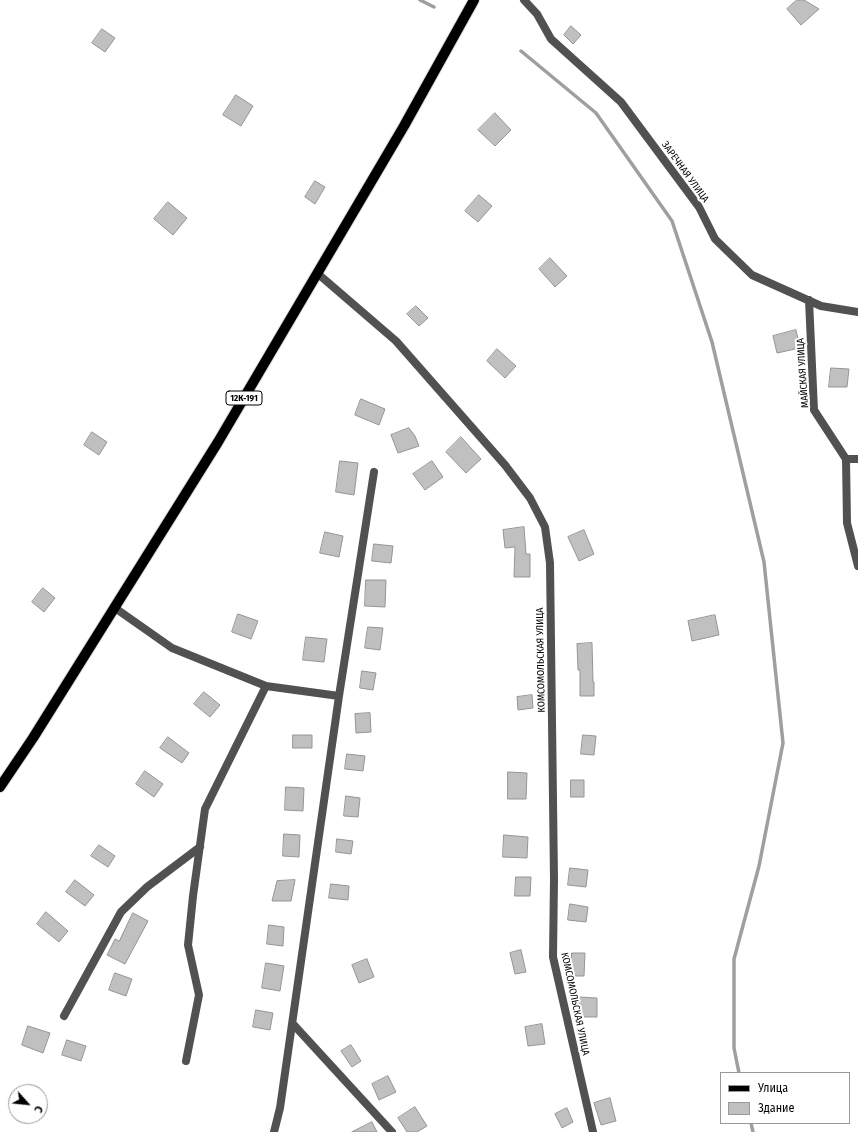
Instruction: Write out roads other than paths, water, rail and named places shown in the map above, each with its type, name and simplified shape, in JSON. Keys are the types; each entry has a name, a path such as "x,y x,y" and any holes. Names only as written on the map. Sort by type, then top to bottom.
{"main road":[{"name":"12К-191","path":"0,787 33,738 218,442 404,126 474,0"}],"street":[{"name":"ЗАРЕЧНАЯ УЛИЦА","path":"524,0 537,14 551,39 621,102 698,207 715,239 752,275 820,306 858,312"},
{"name":"КОМСОМОЛЬСКАЯ УЛИЦА","path":"317,273 396,341 505,465 530,498 545,527 550,563 554,879 553,957 593,1132"},
{"name":"МАЙСКАЯ УЛИЦА","path":"809,300 814,410 846,459"},
{"path":"858,459 846,459 846,523 858,566"},
{"path":"274,1132 280,1108 293,1024 339,696 374,472"},
{"path":"114,608 172,648 266,686 339,696"},
{"path":"186,1061 199,995 188,945 205,808 266,686"},
{"path":"64,1016 121,912 147,887 200,847"},
{"path":"293,1024 392,1132"}],"waterway":[{"path":"420,0 434,7"},
{"path":"521,51 596,113 672,221 712,342 764,562 783,743 759,866 734,959 734,1048 739,1072"},
{"path":"751,1124 753,1132"}]}
